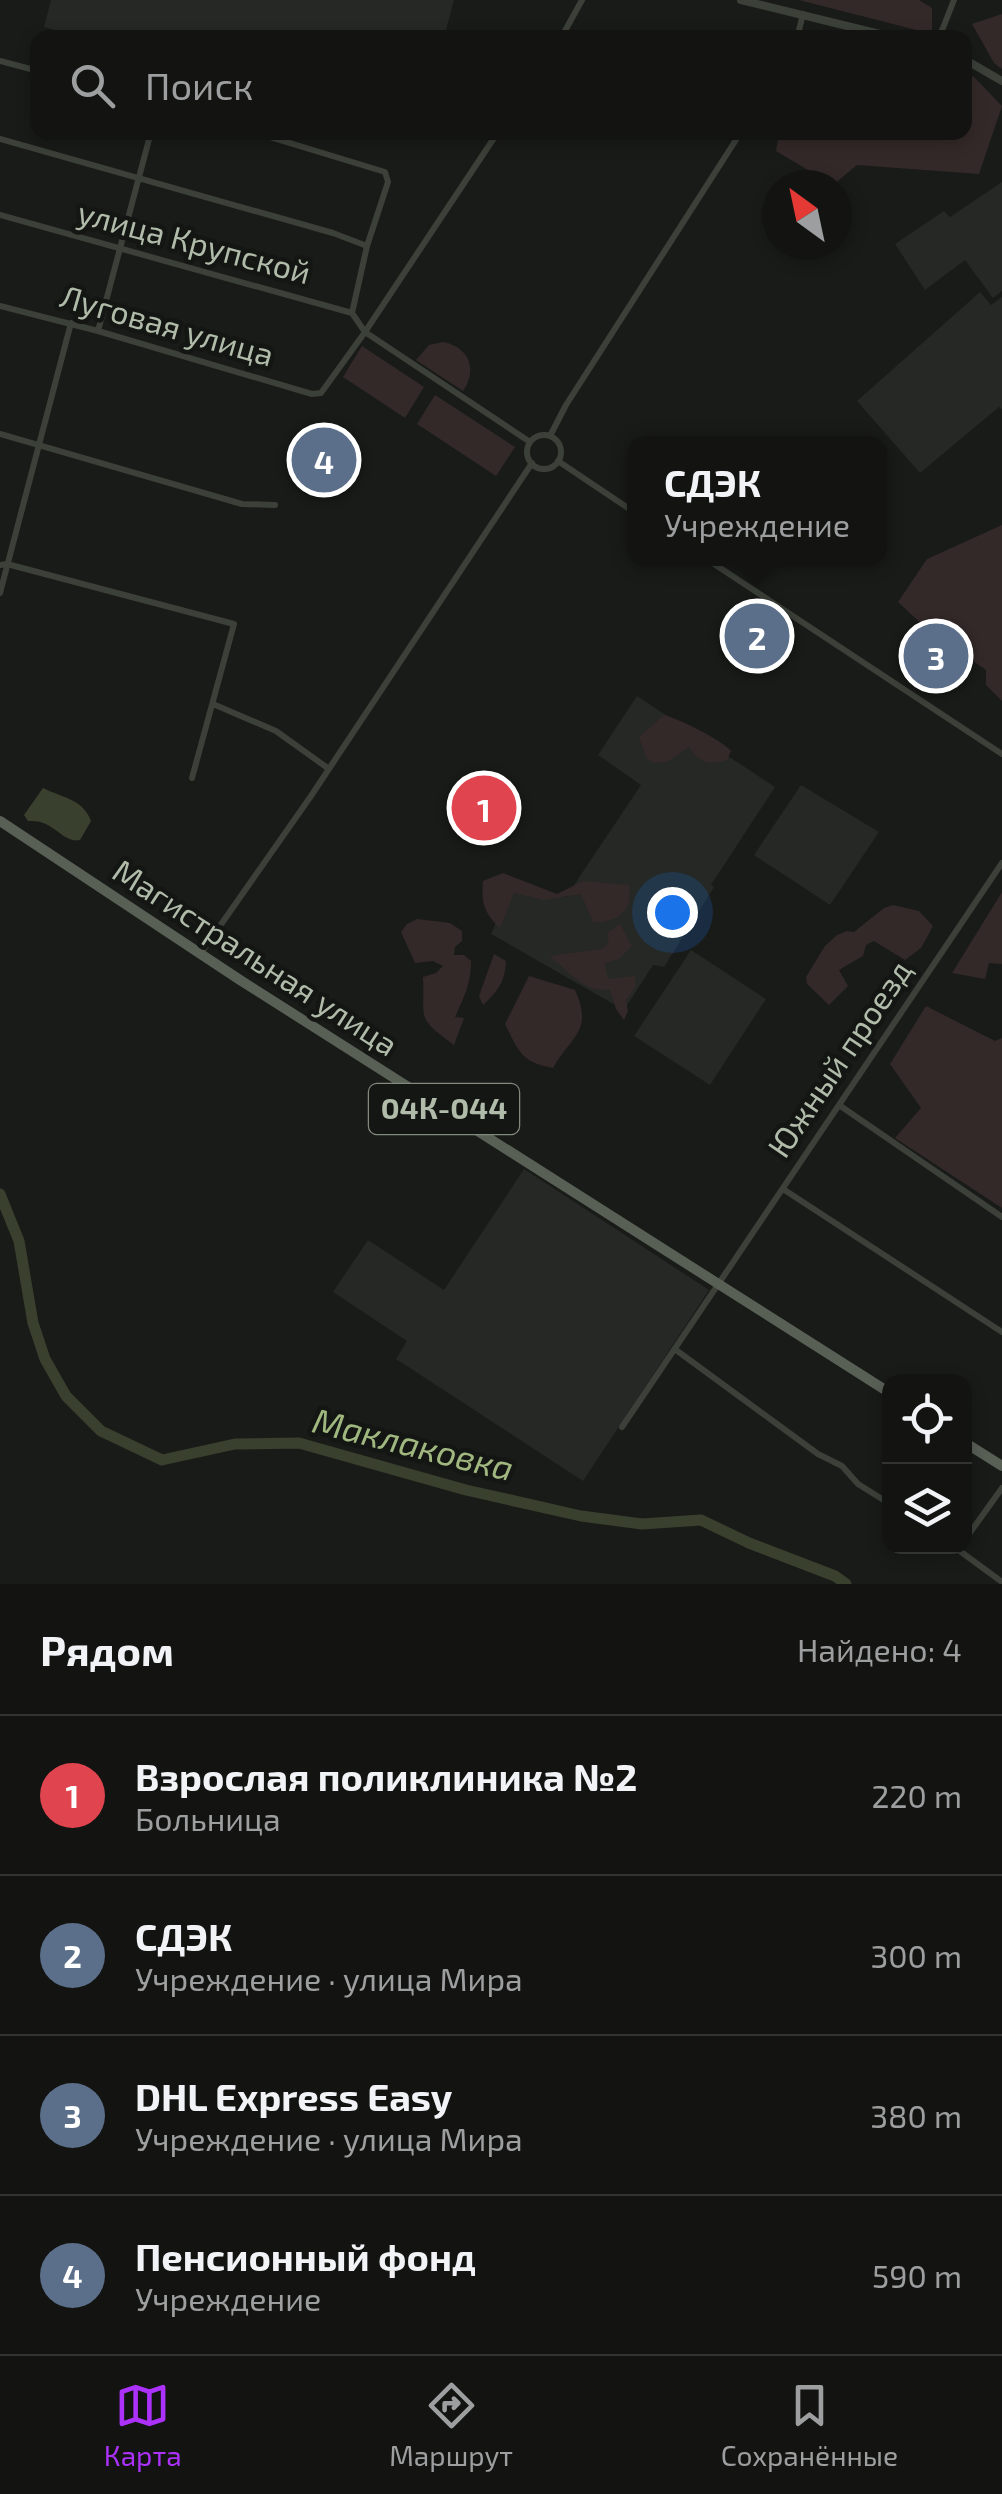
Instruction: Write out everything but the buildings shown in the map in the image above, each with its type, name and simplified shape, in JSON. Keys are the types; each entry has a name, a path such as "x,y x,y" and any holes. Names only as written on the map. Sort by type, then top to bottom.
{"main road":[{"name":"Магистральная улица","path":"0,821 882,1389"},
{"path":"972,1447 1002,1466"}],"street":[{"path":"565,30 582,0"},
{"path":"741,0 865,30"},
{"path":"942,30 954,0"},
{"path":"799,30 803,14"},
{"path":"0,61 30,69"},
{"path":"972,64 1002,81"},
{"path":"0,139 334,233 367,246"},
{"path":"98,331 149,140"},
{"path":"282,140 382,169 388,182 367,246 352,313 365,332 530,442"},
{"path":"365,332 493,140"},
{"path":"550,436 574,391 736,140"},
{"name":"улица Крупской","path":"0,215 352,313"},
{"name":"Луговая улица","path":"0,306 312,394 321,393 365,332"},
{"path":"0,593 3,565 71,324"},
{"path":"0,434 242,504 275,505"},
{"path":"539,436 550,436 559,446 558,461 545,468 532,464 527,453 530,442 539,436"},
{"path":"558,461 627,507"},
{"path":"201,953 330,769 532,464"},
{"path":"3,565 234,624 192,778"},
{"path":"717,566 1002,754"},
{"path":"213,704 276,731 330,769"},
{"name":"Южный проезд","path":"622,1427 1002,863"},
{"path":"839,1105 1002,1218"},
{"path":"783,1189 1002,1332"},
{"path":"676,1350 818,1454 842,1466 858,1484 882,1499"},
{"path":"972,1528 1002,1488"},
{"path":"969,1554 1002,1582"}],"shaded area":[{"path":"51,0 454,0 446,30 44,27"},
{"path":"799,0 919,0 932,8 932,30 916,30"},
{"path":"1002,14 1002,69 994,63 972,24"},
{"path":"972,76 1002,106 979,174 857,165 851,170 808,170 776,151 778,140 972,140"},
{"path":"1002,182 1002,291 993,298 965,260 925,290 895,244 944,211 950,217"},
{"path":"980,292 991,305 1002,297 1002,409 999,407 920,473 857,401"},
{"path":"443,342 459,349 468,360 470,375 463,391 416,360 429,345"},
{"path":"362,346 424,387 405,418 343,377"},
{"path":"435,395 515,447 496,476 417,424"},
{"path":"1002,525 1002,701 986,685 986,670 927,629 898,602 927,559"},
{"path":"637,696 775,787 711,885 714,887 664,967 653,965 624,1010 491,934 509,892 566,897 641,785 598,755"},
{"path":"664,715 726,746 731,751 727,760 705,762 689,747 667,762 653,763 646,757 639,737"},
{"path":"801,785 879,832 830,905 754,855"},
{"path":"43,788 83,808 91,821 80,840 68,838 37,821 28,821 24,815"},
{"path":"503,873 557,894 583,881 629,885 629,901 617,917 593,922 581,894 544,900 514,893 500,928 487,912 482,889 483,881"},
{"path":"1002,892 1002,964 989,963 985,979 952,973"},
{"path":"893,905 919,911 933,926 921,948 905,960 874,941 866,945 863,956 839,970 848,986 829,1005 807,984 806,977 825,946 837,935 854,932"},
{"path":"417,919 450,923 462,931 462,941 455,947 454,955 464,955 471,961 468,984 455,1017 464,1018 454,1045 425,1017 423,977 443,966 433,961 415,963 401,932"},
{"path":"620,924 632,946 619,959 605,963 608,979 635,976 636,986 626,1000 628,1011 624,1020 610,989 584,984 549,956 602,949 609,943 607,933"},
{"path":"691,950 766,999 710,1085 634,1036"},
{"path":"494,954 506,961 504,975 483,1005 479,996"},
{"path":"529,976 575,990 580,1004 578,1032 553,1068 534,1063 522,1054 505,1024"},
{"path":"926,1006 995,1041 1002,1038 1002,1208 895,1138 921,1108 890,1064"},
{"path":"524,1169 709,1290 583,1481 396,1359 407,1341 333,1292 368,1240 444,1290"}],"waterway":[{"name":"Маклаковка","path":"0,1194 19,1241 33,1323 45,1359 66,1396 101,1431 162,1460 235,1444 299,1443 466,1490 581,1516 642,1524 701,1520 846,1584"}],"place":[{"name":"Пенсионный фонд","path":"324,460"},
{"name":"СДЭК","path":"757,636"},
{"name":"DHL Express Easy","path":"936,656"},
{"name":"Взрослая поликлиника №2","path":"484,808"}]}
